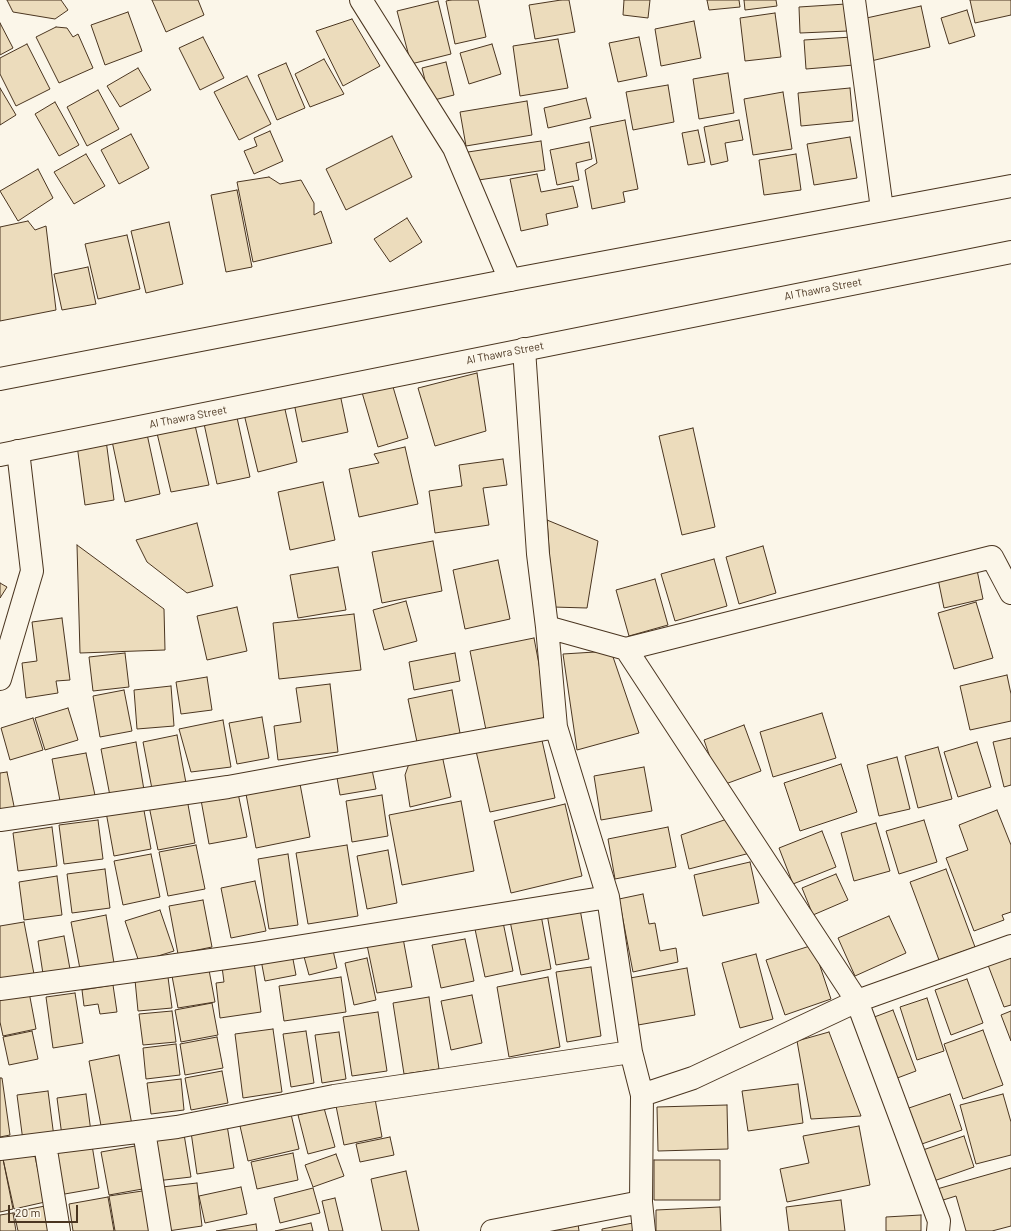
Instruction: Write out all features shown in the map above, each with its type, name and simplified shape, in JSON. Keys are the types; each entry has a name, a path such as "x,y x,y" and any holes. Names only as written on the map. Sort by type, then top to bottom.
{"street":[{"path":"361,0 454,148 510,280"},
{"path":"854,0 882,209"},
{"path":"0,379 510,280 1011,186"},
{"name":"Al Thawra Street","path":"9,453 1011,252"},
{"path":"524,349 538,554 547,628 556,727 608,897 631,1052 642,1095 641,1202 644,1231"},
{"path":"0,679 32,571 9,453"},
{"path":"547,628 626,649 992,557 1011,593"},
{"path":"626,649 857,1001 939,1221 938,1231"},
{"path":"0,820 228,787 556,727"},
{"path":"0,989 147,970 608,897"},
{"path":"642,1095 693,1078 857,1001 1011,946"},
{"path":"0,1149 176,1127 334,1096 631,1052"},
{"path":"144,1131 160,1231"},
{"path":"45,1144 59,1231"},
{"path":"492,1231 641,1202"}],"building":[{"path":"7,0 61,0 68,10 55,19 13,12"},
{"path":"152,0 198,0 204,15 166,32"},
{"path":"478,0 486,37 455,44 446,1"},
{"path":"569,0 575,32 535,39 529,5"},
{"path":"624,0 650,0 648,18 623,15"},
{"path":"707,0 739,0 740,7 709,10"},
{"path":"744,0 776,0 777,6 745,10"},
{"path":"970,0 1011,0 1011,15 975,23"},
{"path":"438,1 451,54 411,64 397,11"},
{"path":"846,4 848,31 800,33 799,7"},
{"path":"921,6 930,47 871,61 862,19"},
{"path":"967,10 975,36 949,44 941,18"},
{"path":"128,12 142,51 105,65 91,25"},
{"path":"775,13 781,57 745,61 740,18"},
{"path":"352,19 380,66 343,86 316,31"},
{"path":"694,21 701,58 661,66 655,29"},
{"path":"0,23 13,48 0,55"},
{"path":"56,27 67,28 73,37 78,34 93,68 59,83 36,37"},
{"path":"203,37 224,78 200,90 179,48"},
{"path":"639,37 647,76 618,82 609,43"},
{"path":"852,37 854,65 806,69 804,40"},
{"path":"558,39 568,88 520,96 513,46"},
{"path":"27,44 50,89 16,106 0,74 0,58"},
{"path":"492,44 501,74 469,84 460,53"},
{"path":"324,59 344,94 310,107 295,74"},
{"path":"446,62 454,95 430,101 422,68"},
{"path":"286,63 305,108 277,120 258,75"},
{"path":"138,68 151,90 120,107 107,86"},
{"path":"728,73 734,113 699,119 693,79"},
{"path":"247,76 271,124 239,140 214,92"},
{"path":"668,85 674,122 633,130 626,92"},
{"path":"0,88 16,115 0,125"},
{"path":"850,88 853,121 801,126 798,93"},
{"path":"98,90 119,129 87,146 67,107"},
{"path":"783,92 792,149 753,155 744,99"},
{"path":"586,98 591,118 548,128 544,108"},
{"path":"527,101 532,135 466,146 460,112"},
{"path":"55,102 79,145 59,156 35,114"},
{"path":"625,120 638,189 623,192 625,202 592,209 585,170 597,163 590,127"},
{"path":"739,120 743,140 725,143 728,161 711,165 704,127"},
{"path":"698,130 705,162 688,165 682,133"},
{"path":"270,131 283,161 254,174 244,151 257,146 254,138"},
{"path":"131,134 149,168 119,184 101,150"},
{"path":"392,136 412,177 346,210 326,169"},
{"path":"850,137 857,178 814,185 807,144"},
{"path":"541,141 545,170 472,181 468,152"},
{"path":"589,142 592,159 576,163 579,180 557,185 550,150"},
{"path":"86,154 105,186 74,204 54,172"},
{"path":"796,154 801,190 764,195 759,160"},
{"path":"38,169 53,198 18,221 0,191"},
{"path":"537,174 541,192 573,186 578,207 546,214 548,225 521,231 510,179"},
{"path":"269,177 280,184 301,180 314,203 314,215 321,211 332,243 253,262 237,182"},
{"path":"237,190 252,267 226,272 211,195"},
{"path":"407,218 422,242 390,262 374,239"},
{"path":"28,221 35,230 46,226 56,310 0,321 0,227"},
{"path":"169,222 183,284 146,293 131,231"},
{"path":"127,235 140,289 98,299 85,244"},
{"path":"88,267 96,304 62,310 54,274"},
{"path":"477,373 486,431 435,446 418,388"},
{"path":"391,380 408,438 378,447 361,389"},
{"path":"340,394 348,432 302,442 294,403"},
{"path":"284,405 297,462 258,472 244,414"},
{"path":"236,413 250,477 217,484 203,419"},
{"path":"194,421 209,485 171,492 156,429"},
{"path":"693,428 715,527 682,535 659,436"},
{"path":"147,434 160,494 125,502 112,441"},
{"path":"106,440 114,500 85,505 77,445"},
{"path":"405,447 418,504 359,517 349,469 379,463 374,454"},
{"path":"503,459 507,485 483,488 489,525 435,533 429,491 462,486 459,465"},
{"path":"323,482 335,540 290,550 278,492"},
{"path":"547,520 598,541 587,608 553,607"},
{"path":"197,523 213,586 187,593 147,562 136,540"},
{"path":"433,541 442,591 382,603 372,552"},
{"path":"77,545 164,609 165,650 80,653"},
{"path":"763,546 776,593 739,604 726,557"},
{"path":"714,559 727,606 675,621 661,574"},
{"path":"498,560 510,619 465,629 453,570"},
{"path":"338,567 346,610 298,618 290,575"},
{"path":"977,570 983,599 944,608 938,579"},
{"path":"655,579 668,625 629,636 616,590"},
{"path":"0,583 7,587 0,598"},
{"path":"406,601 417,641 384,650 373,610"},
{"path":"976,602 993,658 954,669 938,613"},
{"path":"237,607 247,651 207,660 197,616"},
{"path":"354,614 361,670 279,679 273,623"},
{"path":"62,618 70,680 56,681 58,693 26,698 22,663 37,661 32,622"},
{"path":"534,638 549,717 486,730 470,651"},
{"path":"611,651 639,733 577,750 563,654"},
{"path":"125,653 129,687 93,691 89,657"},
{"path":"455,653 460,681 414,690 409,662"},
{"path":"1007,675 1011,694 1011,721 970,730 960,686"},
{"path":"207,677 212,710 181,714 176,682"},
{"path":"330,684 338,752 278,760 274,726 301,722 296,688"},
{"path":"171,686 174,726 137,729 134,690"},
{"path":"124,690 132,731 100,737 93,696"},
{"path":"452,690 460,733 417,742 408,699"},
{"path":"68,708 78,740 45,750 35,718"},
{"path":"822,713 836,758 773,777 760,732"},
{"path":"262,717 269,758 237,764 229,723"},
{"path":"33,718 43,750 10,760 1,728"},
{"path":"223,720 231,767 191,772 179,729"},
{"path":"744,725 761,771 720,786 704,740"},
{"path":"177,735 186,783 152,789 143,742"},
{"path":"541,736 555,798 490,812 476,751"},
{"path":"1011,738 1011,785 1004,787 993,742"},
{"path":"136,742 144,790 110,796 101,749"},
{"path":"977,742 991,787 958,797 944,752"},
{"path":"938,747 952,799 918,808 905,756"},
{"path":"86,753 96,800 61,806 52,759"},
{"path":"442,755 451,797 410,807 405,775 411,758"},
{"path":"897,757 910,809 879,816 867,765"},
{"path":"841,764 857,812 800,831 784,783"},
{"path":"371,765 376,789 340,795 336,772"},
{"path":"644,767 652,811 601,820 594,776"},
{"path":"7,772 15,811 0,814 0,773"},
{"path":"300,784 310,837 256,848 246,794"},
{"path":"238,793 247,837 209,844 201,800"},
{"path":"382,795 388,836 352,842 346,801"},
{"path":"187,799 195,843 158,850 149,806"},
{"path":"461,801 474,871 402,885 389,815"},
{"path":"565,804 582,876 511,893 494,821"},
{"path":"143,805 151,849 114,856 106,812"},
{"path":"997,810 1011,845 1011,912 1002,915 1004,920 974,931 946,858 968,850 959,825"},
{"path":"730,818 750,853 689,869 681,835"},
{"path":"98,820 103,859 64,864 59,825"},
{"path":"924,820 937,862 899,874 886,831"},
{"path":"876,823 890,871 854,881 841,833"},
{"path":"52,827 57,866 18,871 13,833"},
{"path":"668,827 676,867 615,879 608,839"},
{"path":"822,831 836,867 793,884 779,848"},
{"path":"196,845 205,889 168,896 159,852"},
{"path":"347,845 358,916 308,924 296,853"},
{"path":"388,850 397,903 367,909 357,856"},
{"path":"151,854 160,897 123,905 114,861"},
{"path":"288,854 298,925 269,929 258,859"},
{"path":"750,862 759,903 703,916 694,875"},
{"path":"105,869 110,908 72,913 67,874"},
{"path":"946,869 975,947 939,960 910,882"},
{"path":"836,874 848,900 813,915 802,888"},
{"path":"57,876 62,915 24,920 19,882"},
{"path":"255,881 266,931 231,938 221,888"},
{"path":"643,894 649,924 655,923 660,951 676,948 678,962 633,972 619,899"},
{"path":"203,900 212,947 178,954 169,906"},
{"path":"580,909 589,959 556,965 547,914"},
{"path":"160,910 174,951 139,962 125,921"},
{"path":"106,915 114,963 80,969 71,922"},
{"path":"541,915 551,969 521,975 510,921"},
{"path":"889,916 906,953 855,976 838,938"},
{"path":"24,922 34,974 0,979 0,926"},
{"path":"503,922 513,971 485,977 475,929"},
{"path":"64,936 70,969 43,974 38,941"},
{"path":"403,938 412,987 377,993 367,945"},
{"path":"465,939 474,981 441,988 432,945"},
{"path":"813,945 831,999 785,1015 766,960"},
{"path":"332,946 337,968 309,975 303,953"},
{"path":"292,954 296,975 265,981 261,960"},
{"path":"756,954 773,1019 740,1028 722,963"},
{"path":"1011,956 1011,1005 1004,1007 988,965"},
{"path":"367,958 376,1000 354,1005 345,963"},
{"path":"254,962 261,1012 220,1018 216,983 224,982 222,967"},
{"path":"591,967 601,1036 567,1042 556,972"},
{"path":"687,968 695,1015 638,1025 630,978"},
{"path":"209,970 215,1002 178,1008 172,976"},
{"path":"168,977 172,1008 138,1011 135,980"},
{"path":"341,977 346,1012 284,1021 279,986"},
{"path":"548,977 560,1047 509,1057 497,987"},
{"path":"967,979 983,1023 951,1035 935,990"},
{"path":"113,985 117,1012 100,1014 98,1004 84,1006 82,990"},
{"path":"29,992 36,1029 3,1036 0,1022 0,998"},
{"path":"75,993 83,1043 53,1048 46,997"},
{"path":"472,995 482,1043 451,1050 441,1001"},
{"path":"429,997 439,1069 404,1074 393,1003"},
{"path":"927,998 944,1051 917,1060 900,1007"},
{"path":"212,1003 218,1035 181,1042 175,1010"},
{"path":"893,1010 916,1071 892,1080 869,1019"},
{"path":"172,1011 176,1042 143,1045 139,1014"},
{"path":"1011,1011 1011,1041 1001,1015"},
{"path":"378,1012 387,1071 352,1076 343,1017"},
{"path":"273,1029 282,1092 243,1098 235,1034"},
{"path":"983,1030 1003,1085 963,1099 944,1044"},
{"path":"32,1031 38,1059 9,1065 3,1037"},
{"path":"306,1031 314,1083 291,1087 283,1034"},
{"path":"339,1032 346,1079 322,1083 315,1035"},
{"path":"829,1032 861,1116 811,1119 797,1041"},
{"path":"217,1037 223,1068 185,1075 180,1044"},
{"path":"176,1044 180,1075 146,1079 143,1048"},
{"path":"119,1055 132,1125 102,1131 89,1061"},
{"path":"222,1071 228,1103 191,1110 185,1078"},
{"path":"0,1078 2,1078 10,1135 0,1137"},
{"path":"181,1079 184,1110 151,1114 147,1083"},
{"path":"798,1084 803,1123 748,1131 742,1091"},
{"path":"48,1091 54,1137 23,1141 17,1095"},
{"path":"86,1094 91,1132 62,1136 57,1098"},
{"path":"950,1094 962,1130 919,1145 906,1109"},
{"path":"1003,1094 1011,1122 1011,1155 976,1164 960,1105"},
{"path":"375,1099 382,1137 344,1145 336,1106"},
{"path":"727,1105 728,1149 658,1151 657,1107"},
{"path":"324,1108 335,1147 308,1154 298,1115"},
{"path":"291,1114 299,1149 248,1161 240,1126"},
{"path":"227,1125 234,1168 197,1174 191,1132"},
{"path":"859,1126 870,1185 787,1202 780,1169 809,1163 803,1136"},
{"path":"184,1134 191,1177 156,1181 150,1138"},
{"path":"964,1136 974,1167 928,1183 917,1152"},
{"path":"390,1137 394,1155 360,1162 356,1144"},
{"path":"92,1145 99,1188 59,1195 52,1152"},
{"path":"141,1145 148,1188 109,1195 101,1152"},
{"path":"34,1152 45,1202 14,1209 3,1159"},
{"path":"293,1153 298,1180 257,1189 251,1162"},
{"path":"336,1154 344,1176 313,1187 305,1165"},
{"path":"3,1159 13,1209 0,1212 0,1160"},
{"path":"654,1160 720,1160 720,1200 654,1200"},
{"path":"1011,1168 1011,1226 992,1231 966,1231 956,1196 940,1201 937,1189"},
{"path":"406,1171 419,1231 382,1231 371,1179"},
{"path":"197,1183 202,1226 168,1231 162,1187"},
{"path":"241,1187 247,1214 205,1223 199,1196"},
{"path":"313,1188 320,1213 280,1223 274,1198"},
{"path":"149,1190 155,1231 115,1231 109,1196"},
{"path":"108,1197 114,1231 73,1231 69,1204"},
{"path":"335,1198 343,1231 329,1231 322,1201"},
{"path":"841,1200 845,1231 789,1231 786,1207"},
{"path":"45,1206 50,1231 18,1231 14,1212"},
{"path":"720,1207 721,1231 656,1231 656,1210"},
{"path":"13,1213 16,1231 0,1231 0,1215"},
{"path":"921,1215 921,1231 886,1231 886,1217"},
{"path":"577,1217 579,1231 545,1231"},
{"path":"311,1223 313,1231 275,1231"},
{"path":"633,1223 634,1231 602,1231 602,1229"},
{"path":"256,1224 257,1231 216,1231"}]}
